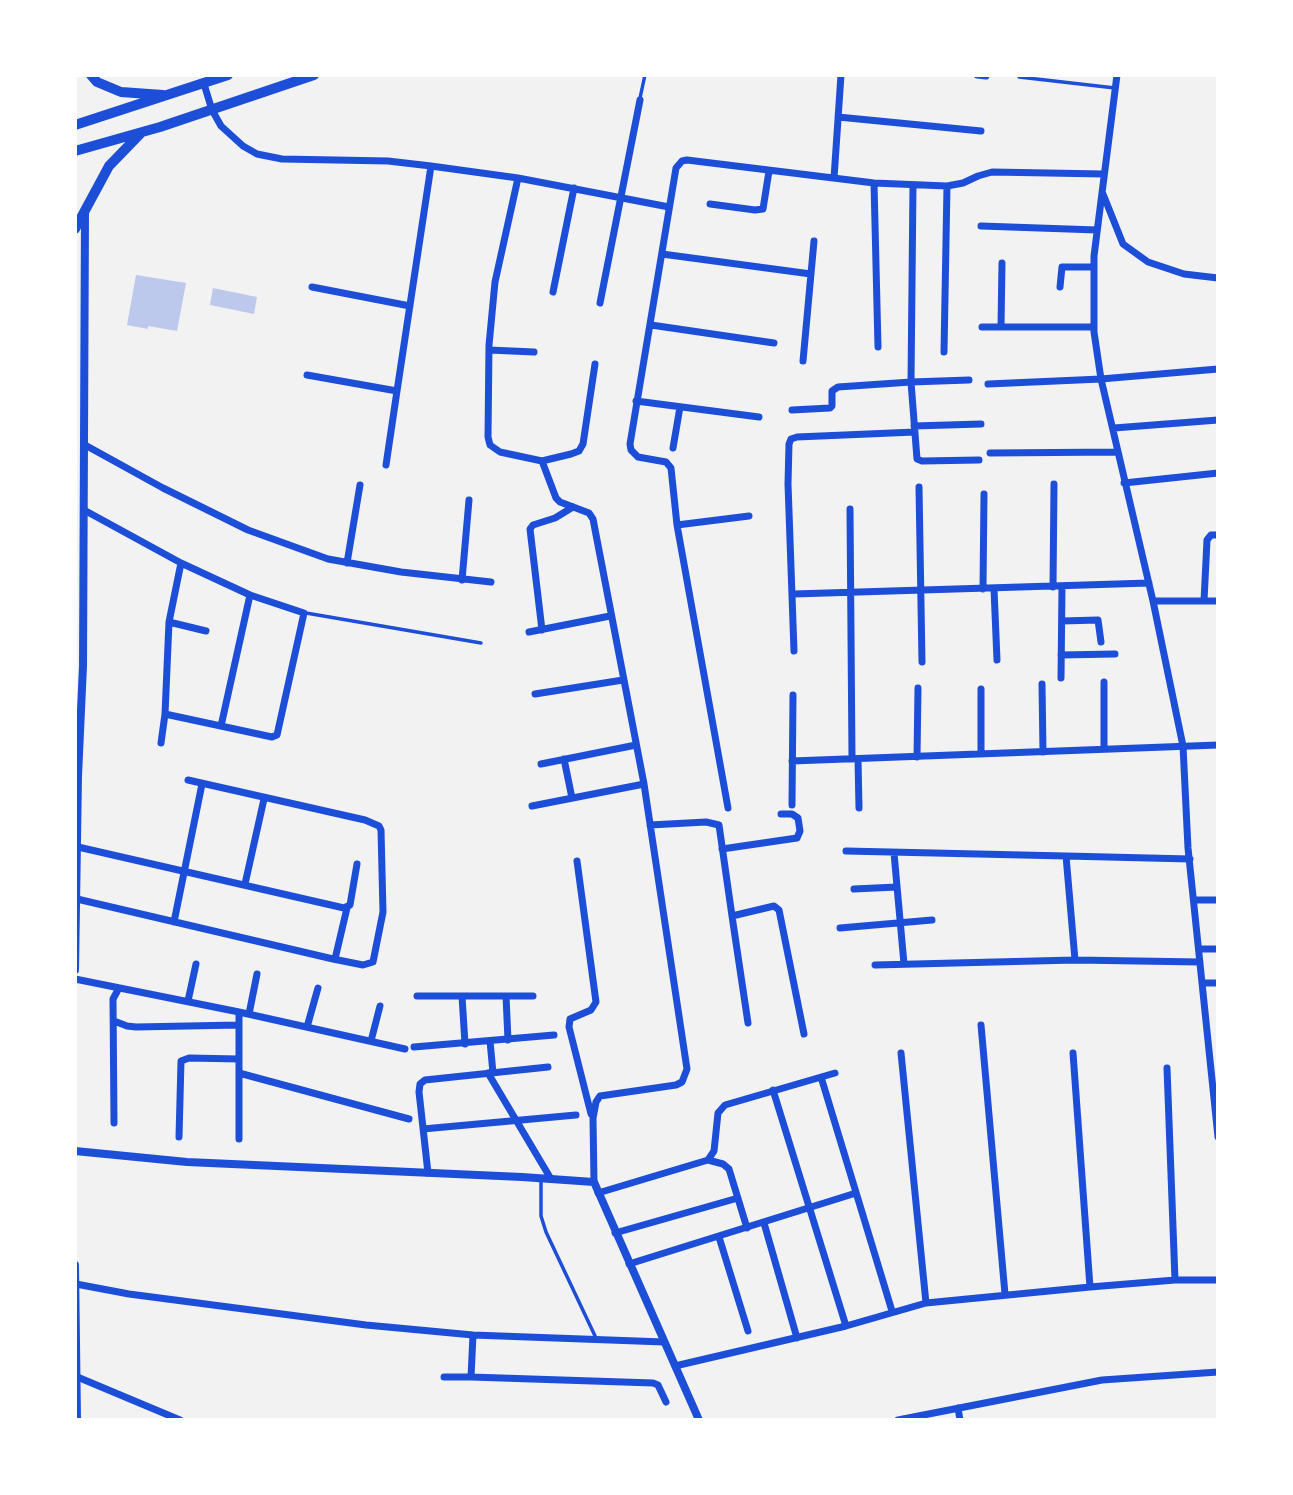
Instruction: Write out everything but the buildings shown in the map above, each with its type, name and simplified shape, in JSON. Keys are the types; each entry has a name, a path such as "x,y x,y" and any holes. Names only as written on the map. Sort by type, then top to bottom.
{"main road":[{"path":"91,75 97,82 121,92 169,96"},
{"path":"75,125 228,75"},
{"path":"75,151 212,110 314,75"},
{"path":"75,229 109,166 142,132"}],"street":[{"path":"834,178 841,75"},
{"path":"1116,75 1097,230 1094,327 1101,379 1149,583 1183,746 1202,983 1214,1055 1218,1136"},
{"path":"204,84 212,110 227,132 257,154 282,159 388,161 430,166 518,178 669,206"},
{"path":"600,303 640,100"},
{"path":"838,117 981,131"},
{"path":"728,808 677,525 670,464 638,457 631,450 636,401 676,168 682,161 874,183 947,186 992,172 1104,174"},
{"path":"386,465 430,166"},
{"path":"710,204 763,209 769,171"},
{"path":"518,178 495,282 489,350 490,445 500,452 542,461 579,451 583,444 595,363"},
{"path":"874,183 878,347"},
{"path":"913,185 911,382 919,461 979,460"},
{"path":"944,352 947,186"},
{"path":"553,292 574,188"},
{"path":"1101,191 1123,244 1148,262 1184,274 1218,278"},
{"path":"75,970 85,444 85,211"},
{"path":"981,226 1097,230"},
{"path":"803,361 814,241"},
{"path":"662,254 811,274"},
{"path":"1001,327 1002,263"},
{"path":"1060,288 1062,267 1094,267"},
{"path":"312,287 410,306"},
{"path":"651,325 774,343"},
{"path":"982,327 1094,327"},
{"path":"489,350 534,352"},
{"path":"988,384 1101,379 1218,369"},
{"path":"307,375 397,391"},
{"path":"792,410 830,408 832,391 838,387 969,380"},
{"path":"636,401 759,417"},
{"path":"673,448 680,407"},
{"path":"1114,428 1218,420"},
{"path":"794,651 788,484 791,439 981,424"},
{"path":"85,444 163,488 248,530 328,559 491,582"},
{"path":"990,453 1118,452"},
{"path":"542,461 556,498 589,513 593,519 644,783 687,1069 682,1082 676,1086 600,1096 593,1118 593,1182 699,1420"},
{"path":"1124,483 1218,473"},
{"path":"1053,587 1054,484"},
{"path":"347,563 360,485"},
{"path":"919,487 922,662"},
{"path":"984,494 984,589"},
{"path":"462,580 469,500"},
{"path":"542,629 530,529 533,525 555,518 573,507"},
{"path":"850,509 855,759 859,808"},
{"path":"84,510 250,595 304,613 277,735 272,737 165,714"},
{"path":"677,525 749,516"},
{"path":"1204,601 1207,540 1211,535 1218,535"},
{"path":"161,743 169,622 181,562"},
{"path":"794,594 1149,583"},
{"path":"1061,678 1062,586"},
{"path":"994,589 997,660"},
{"path":"221,726 250,595"},
{"path":"1153,601 1218,601"},
{"path":"529,632 610,616"},
{"path":"1062,621 1098,620 1101,642"},
{"path":"169,622 206,631"},
{"path":"1061,655 1115,654"},
{"path":"535,694 623,680"},
{"path":"1104,682 1104,749"},
{"path":"1042,684 1043,752"},
{"path":"917,757 918,688"},
{"path":"981,689 981,754"},
{"path":"792,805 793,695"},
{"path":"541,764 636,745"},
{"path":"792,761 1218,745"},
{"path":"564,759 572,798"},
{"path":"77,899 363,965 376,958 383,912 379,826 188,780"},
{"path":"532,806 644,783"},
{"path":"174,922 202,784"},
{"path":"245,884 264,799"},
{"path":"722,849 797,838 800,831 798,818 792,814 781,814"},
{"path":"650,825 719,825 748,1023"},
{"path":"78,847 347,908"},
{"path":"846,851 1190,859"},
{"path":"894,853 904,964"},
{"path":"1066,856 1075,960"},
{"path":"577,861 596,1002 591,1010 570,1019 569,1027 593,1118"},
{"path":"335,959 350,905 357,864"},
{"path":"854,889 897,887"},
{"path":"1194,900 1218,900"},
{"path":"732,916 774,906 779,910 804,1034"},
{"path":"841,928 932,920"},
{"path":"1199,949 1218,949"},
{"path":"875,965 1075,960 1200,962"},
{"path":"188,1001 196,964"},
{"path":"249,1014 257,974"},
{"path":"75,979 410,1048 554,1035"},
{"path":"1202,983 1218,983"},
{"path":"114,1124 113,999 119,988"},
{"path":"307,1027 318,988"},
{"path":"417,996 533,996"},
{"path":"462,996 465,1044"},
{"path":"506,996 509,1040"},
{"path":"371,1041 380,1006"},
{"path":"239,1012 239,1139"},
{"path":"114,1021 136,1027 239,1025"},
{"path":"981,1025 1005,1294"},
{"path":"490,1041 491,1073 551,1179"},
{"path":"901,1053 926,1303"},
{"path":"1073,1053 1090,1287"},
{"path":"179,1137 181,1060 239,1059"},
{"path":"428,1173 420,1084 425,1080 548,1068"},
{"path":"1167,1068 1175,1280"},
{"path":"239,1073 409,1119"},
{"path":"708,1160 714,1151 718,1113 725,1105 835,1073"},
{"path":"821,1077 892,1311"},
{"path":"773,1090 846,1326"},
{"path":"423,1129 576,1115"},
{"path":"75,1151 187,1163 593,1182"},
{"path":"598,1193 708,1160 723,1164 729,1169 747,1228"},
{"path":"629,1264 856,1192"},
{"path":"615,1233 738,1198"},
{"path":"764,1223 797,1338"},
{"path":"719,1237 748,1332"},
{"path":"75,1265 77,1420"},
{"path":"675,1366 846,1326 926,1303 1175,1280 1218,1280"},
{"path":"76,1284 285,1316 473,1335 664,1342"},
{"path":"471,1377 473,1335"},
{"path":"898,1420 1102,1380 1218,1372"},
{"path":"75,1376 180,1420"},
{"path":"444,1377 653,1383 658,1385 666,1402"},
{"path":"958,1408 960,1420"}],"lane":[{"path":"640,100 645,75"},
{"path":"1019,77 1115,88"},
{"path":"304,613 481,643"},
{"path":"541,1178 540,1209 546,1232 597,1340"}]}
